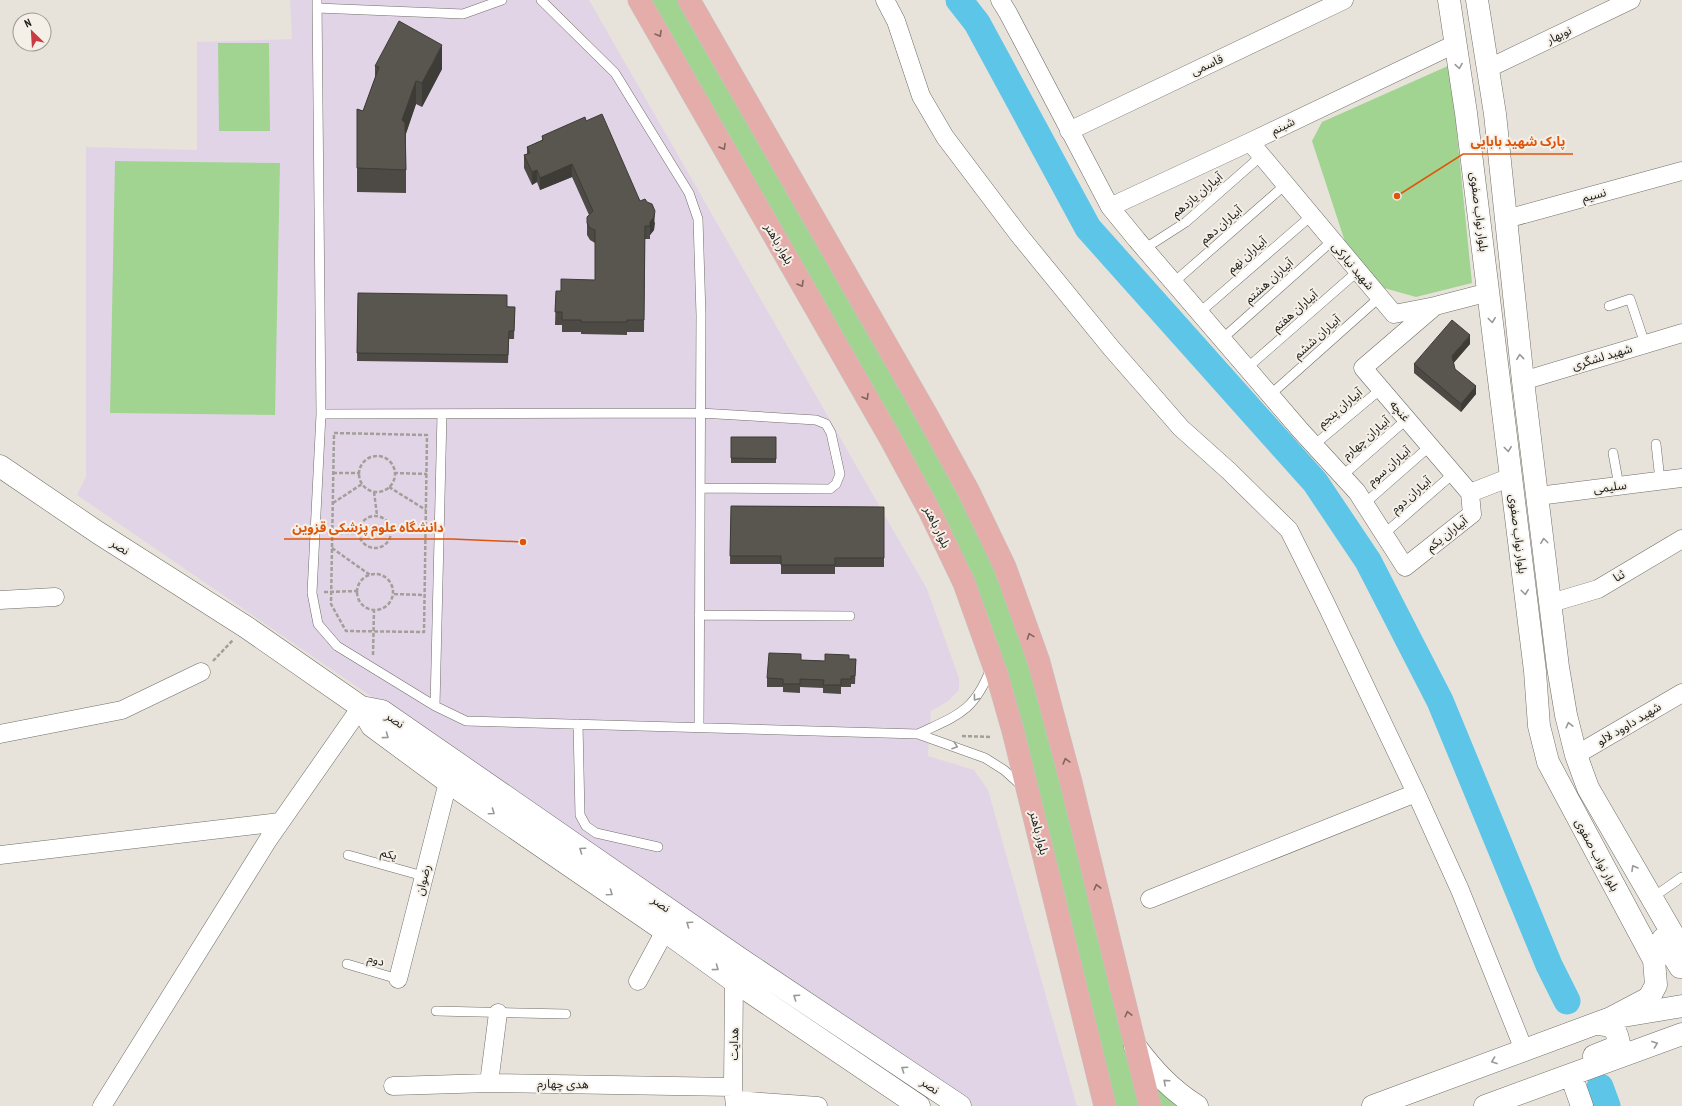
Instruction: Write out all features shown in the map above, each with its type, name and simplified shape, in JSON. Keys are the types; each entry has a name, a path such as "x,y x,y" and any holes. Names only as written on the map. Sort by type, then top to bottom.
{"main road":[{"name":"بلوار باهنر","path":"639,0 890,438 929,510 964,583 993,663 1029,792 1105,1106"},
{"path":"689,0 928,417 968,490 1005,567 1039,662 1071,782 1150,1106"},
{"name":"بلوار نواب صفوی","path":"1449,0 1466,113 1489,292 1535,671 1540,726 1548,762 1654,960 1656,985 1649,998 1603,1021"},
{"name":"بلوار نواب صفوی","path":"1477,0 1495,114 1523,381 1566,715 1576,755 1588,788 1682,950"},
{"path":"1466,113 1495,114"},
{"name":"نصر","path":"0,466 96,532 246,627 361,707 382,711 739,958 960,1106"},
{"name":"نصر","path":"361,707 372,726 448,782 665,931 734,981 920,1106"},
{"path":"1604,867 1635,891 1674,959 1680,967 1682,967"},
{"path":"1373,1106 1603,1021 1682,1006"},
{"path":"1477,1106 1497,1090 1506,1086 1614,1048 1619,1043 1615,1030 1603,1021"},
{"path":"1485,1106 1682,1034"},
{"path":"1135,1046 1151,1068 1165,1082 1196,1106"},
{"path":"1578,1072 1582,1106"}],"street":[{"path":"885,0 896,21 921,96 954,150 1112,349 1181,428 1229,471 1289,530 1416,793 1460,890 1524,1050"},
{"path":"1000,0 1110,207 1173,283 1314,446 1342,476 1364,504 1384,534"},
{"name":"قاسمی","path":"1069,131 1344,0"},
{"name":"نوبهار","path":"1487,69 1631,0"},
{"name":"شبنم","path":"1110,207 1455,44"},
{"name":"شهید نیارکی","path":"1250,142 1394,314 1435,306 1489,292"},
{"name":"نسیم","path":"1506,219 1682,172"},
{"name":"غنچه","path":"1435,306 1363,368 1470,493"},
{"name":"شهید لشگری","path":"1523,381 1682,333"},
{"path":"1470,493 1511,477"},
{"name":"سلیمی","path":"1538,496 1682,478"},
{"name":"آبیاران یکم","path":"1384,534 1405,567 1472,514 1470,493"},
{"name":"ثنا","path":"1551,602 1598,589 1682,539"},
{"path":"0,600 55,597"},
{"path":"0,734 122,710 201,672"},
{"name":"شهید داوود لالو","path":"1576,755 1682,693"},
{"path":"102,1106 280,822 361,707"},
{"name":"رضوان","path":"398,979 448,782"},
{"path":"1150,899 1416,793"},
{"path":"0,855 280,822"},
{"path":"638,981 665,931"},
{"name":"هدایت","path":"734,981 734,1098"},
{"path":"489,1083 498,1013"},
{"name":"هدی چهارم","path":"393,1086 489,1083 734,1098 818,1106"}],"lane":[{"path":"502,0 462,14 317,4 321,414 312,592 318,624 337,646 435,706 466,721 918,734 985,758 1004,770 1029,792"},
{"path":"541,0 615,73 689,193 698,219 700,315 699,728"},
{"name":"آبیاران یازدهم","path":"1144,249 1186,222 1261,156"},
{"name":"آبیاران دهم","path":"1173,283 1285,185"},
{"name":"آبیاران نهم","path":"1199,313 1311,216"},
{"name":"آبیاران هشتم","path":"1222,339 1332,240"},
{"name":"آبیاران هفتم","path":"1247,368 1358,271"},
{"name":"آبیاران ششم","path":"1270,395 1380,297"},
{"path":"1610,306 1630,300 1645,344"},
{"name":"آبیاران پنجم","path":"1314,446 1381,389"},
{"path":"321,414 700,413 816,420 826,424 831,433 840,474 836,484 830,489 700,488"},
{"path":"435,706 442,414"},
{"name":"آبیاران چهارم","path":"1342,476 1407,419"},
{"path":"1656,444 1660,480"},
{"name":"آبیاران سوم","path":"1364,504 1430,446"},
{"path":"1613,453 1618,486"},
{"name":"آبیاران دوم","path":"1384,534 1454,473"},
{"path":"699,615 850,616"},
{"path":"918,734 954,717 967,709 977,698 985,684 993,663"},
{"path":"578,724 580,815 586,826 596,833 658,847"},
{"name":"یکم","path":"348,855 423,876"},
{"path":"1651,898 1682,877"},
{"name":"دوم","path":"347,964 398,979"},
{"path":"436,1011 566,1014"}],"path":[{"path":"334,433 428,435 424,632 346,631 331,604 334,473 334,433"},
{"path":"373,456 379,456 390,462 394,473 394,478 389,487 384,490 374,492 365,488 362,484 359,473 363,462 373,456"},
{"path":"318,472 359,473"},
{"path":"394,473 427,474"},
{"path":"333,502 362,484"},
{"path":"389,487 426,510"},
{"path":"374,492 376,515"},
{"path":"376,515 386,520 391,530 389,539 379,548 369,547 362,542 358,533 361,522 366,518 376,515"},
{"path":"391,530 439,532"},
{"path":"315,534 358,533"},
{"path":"332,548 370,575"},
{"path":"376,574 387,578 391,582 394,594 385,608 374,610 364,606 358,596 361,581 370,575 376,574"},
{"path":"312,592 358,591"},
{"path":"394,594 438,595"},
{"path":"372,667 374,610"},
{"path":"201,672 246,627"}],"shaded area":[{"path":"290,0 589,0 927,589 959,678 959,690 947,702 931,711 928,756 974,770 988,790 1077,1106 969,1106 77,495 86,476 86,147 197,150 197,42 292,39"}],"green space":[{"path":"639,0 689,0 1005,567 1135,1046 1197,1106 1105,1106 964,583"},
{"path":"218,43 269,43 270,131 219,131"},
{"path":"1450,65 1472,283 1416,297 1384,288 1348,251 1312,141 1322,122"},
{"path":"115,161 280,163 275,415 110,413"}],"building":[{"path":"399,21 442,45 422,83 416,81 402,120 405,123 406,170 357,168 357,109 363,111 379,67 375,66"},
{"path":"602,114 640,201 645,199 647,202 652,204 655,211 654,217 650,222 650,226 645,226 644,320 627,320 627,322 581,322 581,320 562,320 562,312 555,312 556,291 561,291 561,279 595,280 595,230 590,228 587,223 587,217 593,211 572,164 540,178 537,170 532,172 524,155 530,153 527,147 543,140 542,136 585,117 586,121"},
{"path":"358,293 507,295 507,307 515,307 514,331 509,331 508,355 357,353"},
{"path":"1452,320 1470,335 1452,356 1455,369 1476,386 1461,404 1414,364"},
{"path":"731,437 776,437 776,459 731,458"},
{"path":"731,506 884,507 884,558 835,558 835,565 781,565 781,556 730,556"},
{"path":"769,653 801,654 801,660 825,661 825,654 849,655 849,659 856,659 855,676 851,676 851,679 841,679 841,685 823,685 824,680 800,679 800,684 783,684 783,679 767,678"}],"waterway":[{"path":"959,0 977,23 1088,228 1315,482 1368,561 1440,701 1549,965 1567,1001"},
{"path":"1600,1087 1607,1106"}],"place":[{"name":"پارک شهید بابایی","path":"1397,196"},
{"name":"دانشگاه علوم پزشکی قزوین","path":"523,542"}]}
